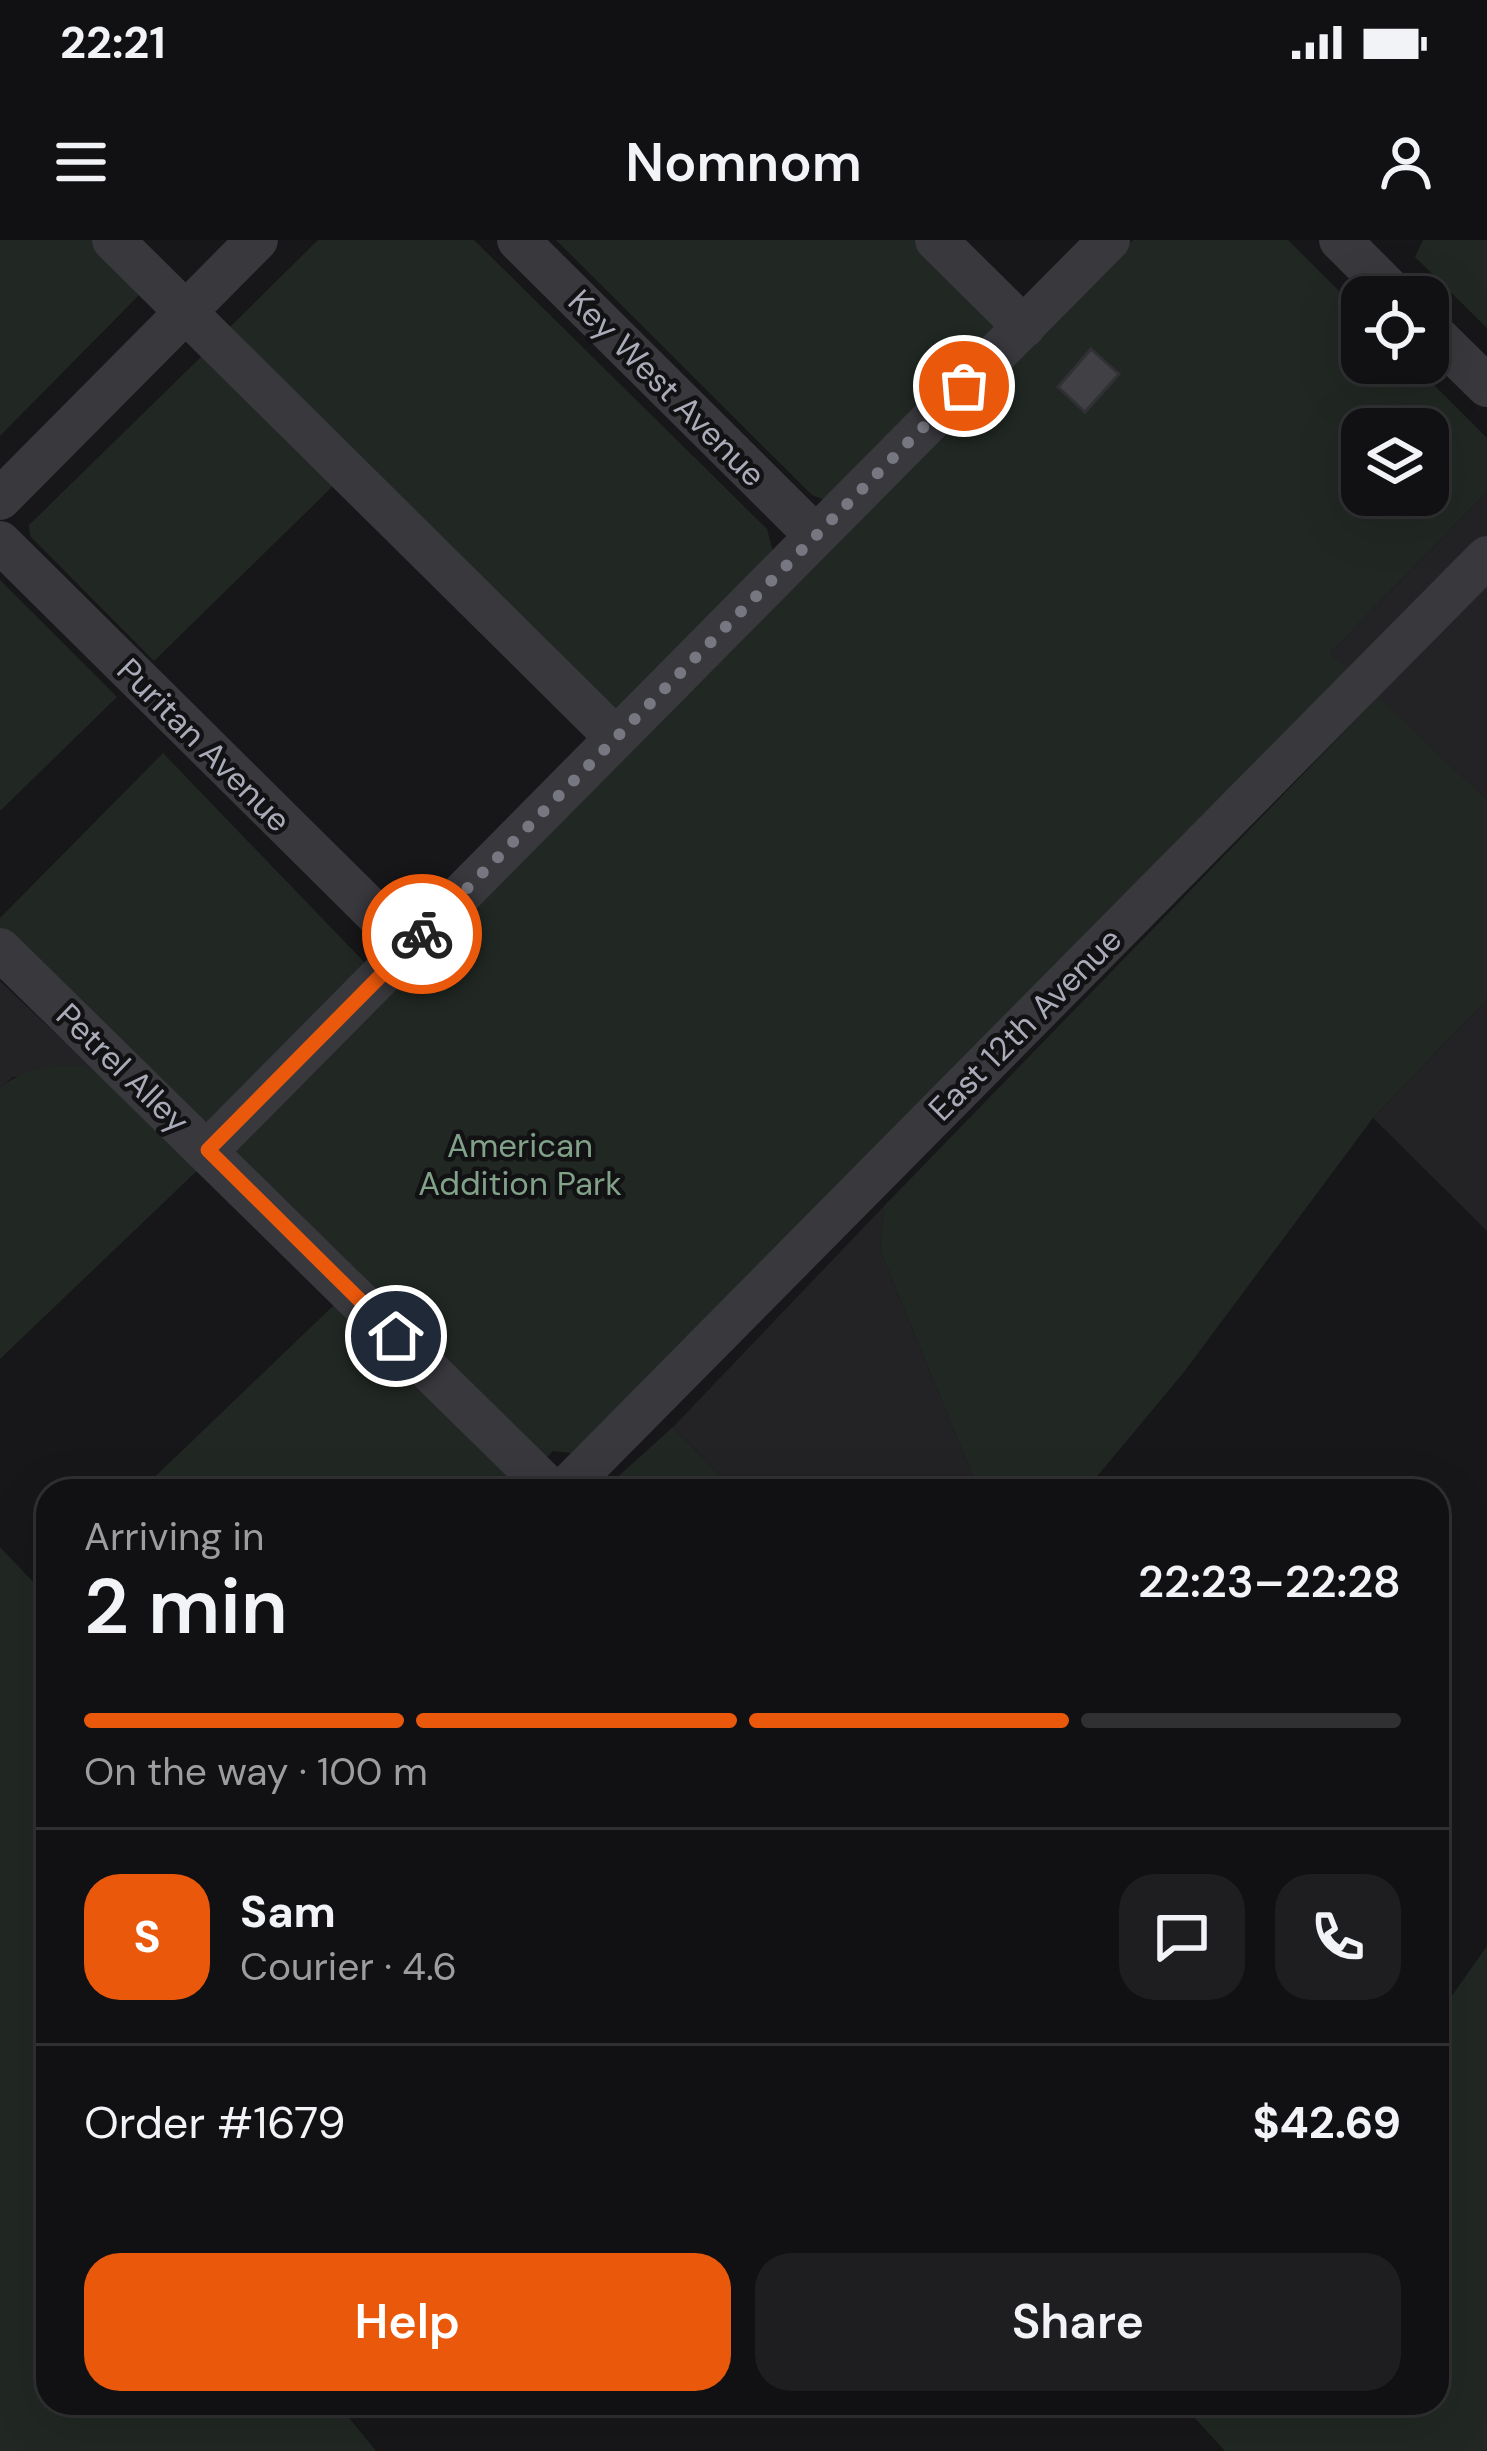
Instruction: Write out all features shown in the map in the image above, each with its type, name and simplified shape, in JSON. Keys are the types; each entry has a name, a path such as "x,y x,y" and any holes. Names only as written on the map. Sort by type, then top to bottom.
{"street":[{"path":"113,240 616,738"},
{"path":"0,499 257,240"},
{"name":"Key West Avenue","path":"518,240 816,536"},
{"path":"936,240 1024,327"},
{"path":"208,1150 1109,240"},
{"path":"1365,248 1383,276"},
{"path":"1449,349 1487,386"},
{"name":"Puritan Avenue","path":"0,542 409,947"},
{"name":"East 12th Avenue","path":"574,1479 1487,557"},
{"name":"Petrel Alley","path":"0,950 540,1479"}],"shaded area":[{"path":"1487,492 1487,800 1330,653"},
{"path":"0,981 94,1070 13,1077 0,1088"},
{"path":"1487,999 1487,1231 1373,1118"},
{"path":"884,1206 880,1250 974,1479 723,1479 673,1427"}],"green space":[{"path":"0,240 99,240 142,292 0,436"},
{"path":"318,240 474,240 767,529 773,552 613,718 229,328"},
{"path":"556,240 915,240 1001,326 827,501 812,495"},
{"name":"American Addition Park","path":"1133,240 1288,240 1341,293 1341,384 1433,384 1487,438 1487,492 1330,653 1354,675 571,1453 553,1451 527,1479 153,1479 335,1304 203,1165 0,1359 0,1088 47,1067 74,1065 97,1072 202,1165"},
{"path":"1423,240 1487,240 1487,328 1449,291 1449,276 1434,276 1415,257"},
{"path":"203,355 333,486 154,661 30,536 29,525"},
{"path":"0,580 117,697 0,811"},
{"path":"1378,697 1487,800 1487,999 1373,1118 1184,1372 1095,1479 974,1479 880,1250 884,1206"},
{"path":"163,753 368,966 213,1123 195,1120 0,934 0,918"},
{"path":"673,1427 723,1479 615,1479"},
{"path":"0,1547 36,1585 36,2415 347,2415 376,2451 0,2451"},
{"path":"1487,1946 1487,2451 1225,2451 1192,2415 1449,2415 1449,2000"}],"building":[{"path":"1091,349 1119,374 1085,412 1058,387"}],"way so far":[{"path":"422,934 964,386"}],"route":[{"path":"396,1336 208,1150 422,934"}]}
